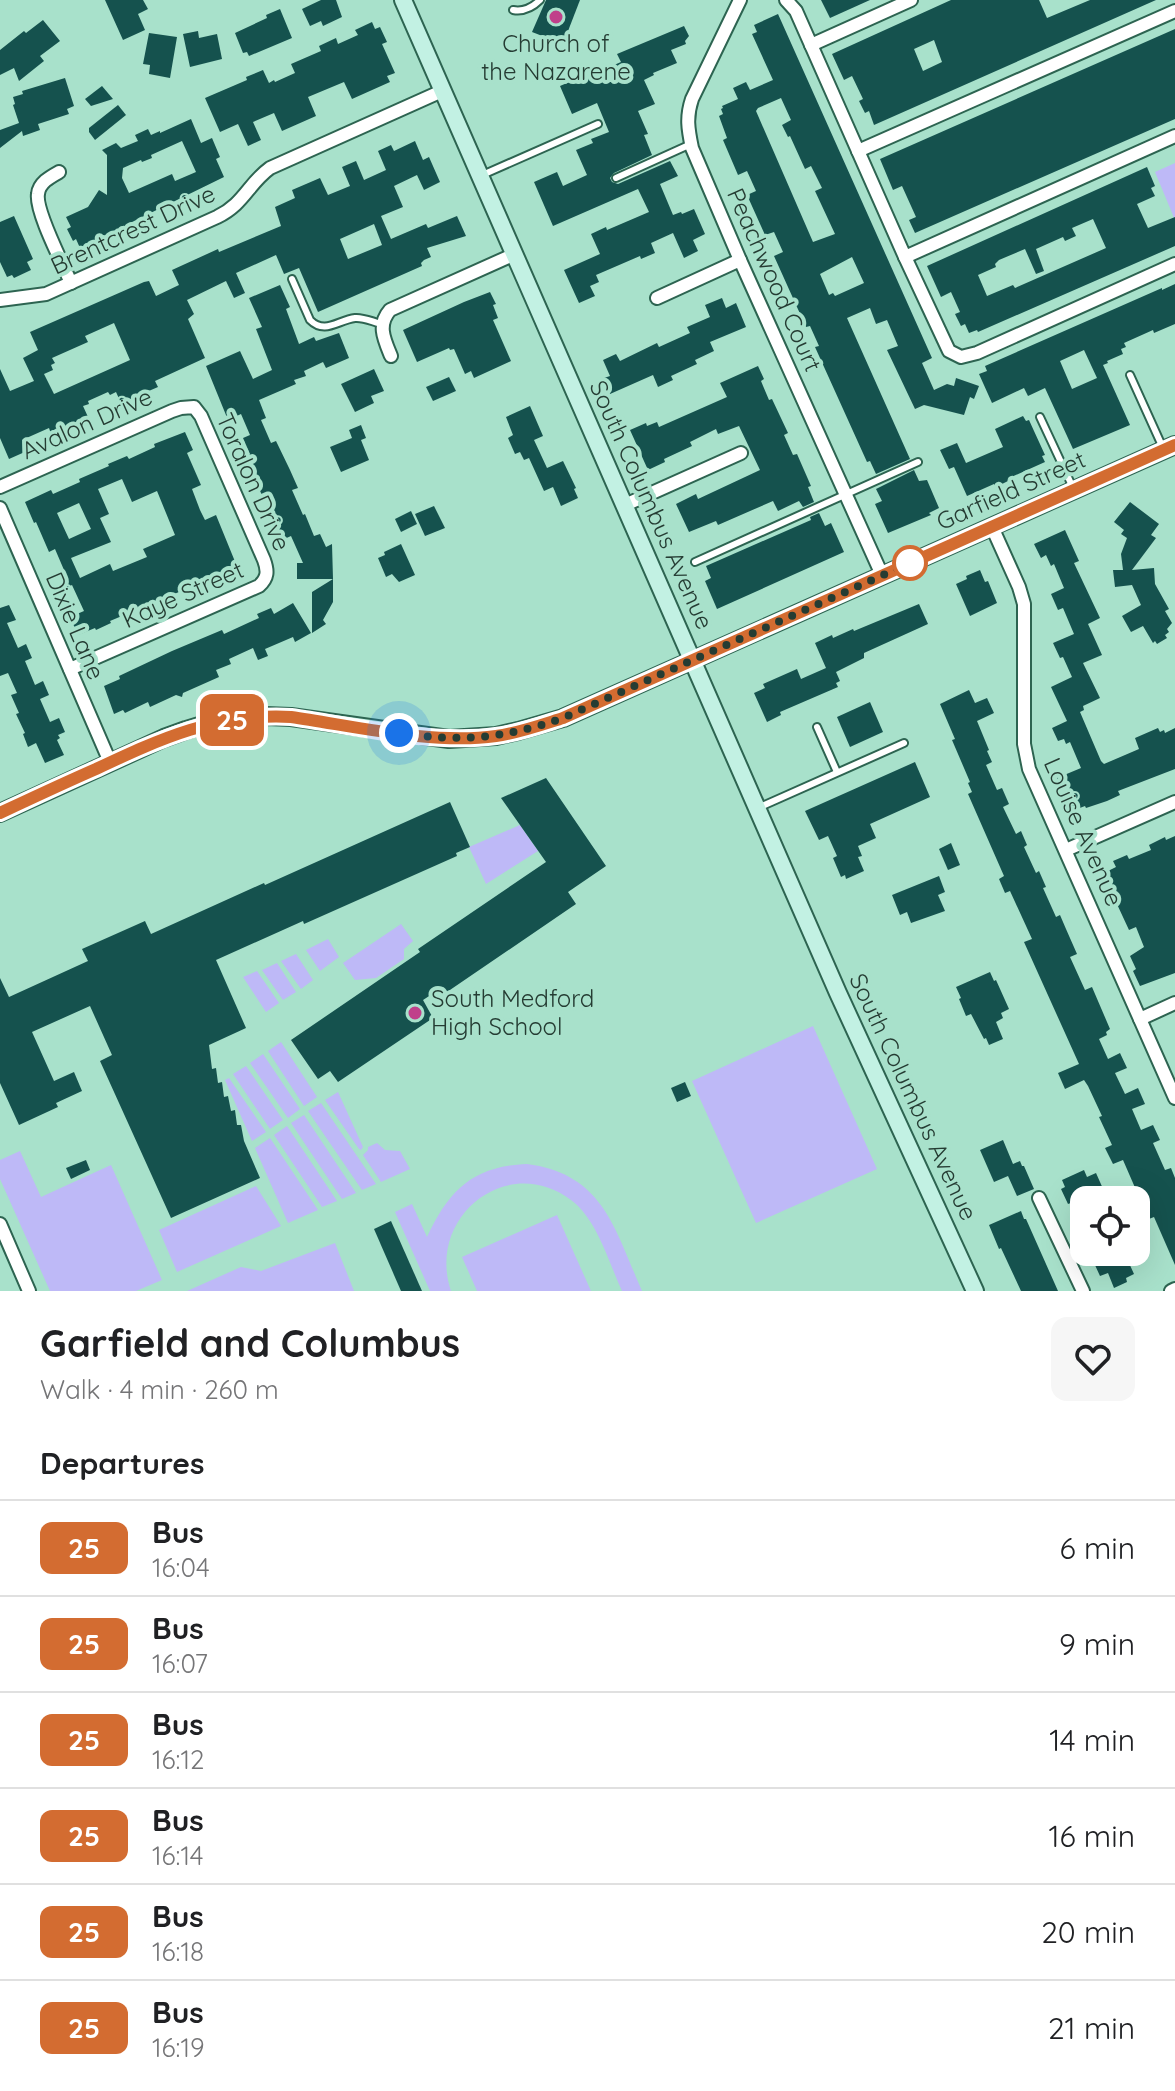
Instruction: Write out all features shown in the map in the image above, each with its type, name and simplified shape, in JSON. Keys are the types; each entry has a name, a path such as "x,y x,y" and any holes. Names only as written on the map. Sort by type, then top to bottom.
{"main road":[{"name":"South Columbus Avenue","path":"403,0 838,993 975,1291"},
{"name":"Garfield Street","path":"0,813 110,762 212,722 266,716 291,717 449,739 496,736 563,718 1169,447"}],"street":[{"name":"Peachwood Court","path":"740,0 687,113 691,144 882,575"},
{"path":"786,0 796,11 949,351 961,357 977,353 1175,264"},
{"path":"811,45 911,0"},
{"path":"858,151 1175,11"},
{"name":"Brentcrest Drive","path":"0,300 46,294 233,210 270,168 442,91"},
{"path":"905,257 1175,136"},
{"path":"59,172 40,185 37,195 39,209 71,283"},
{"path":"391,356 382,324 390,310 515,254"},
{"path":"657,298 740,260"},
{"name":"Avalon Drive","path":"0,487 172,411 194,407"},
{"name":"Toralon Drive","path":"194,407 201,416 264,560 267,576"},
{"path":"625,505 741,453"},
{"name":"Dixie Lane","path":"0,508 110,762"},
{"name":"Louise Avenue","path":"992,527 1024,604 1026,756 1175,1098"},
{"name":"Kaye Street","path":"70,669 259,586 267,576"},
{"path":"1066,850 1175,802"},
{"path":"1140,1019 1175,1003"},
{"path":"1039,1198 1083,1291"},
{"path":"0,1224 29,1291"}],"lane":[{"path":"513,10 528,9 540,0"},
{"path":"480,176 598,124"},
{"path":"616,178 691,144"},
{"path":"292,279 314,325 330,327 355,318 382,324"},
{"path":"1130,375 1169,447"},
{"path":"1040,417 1074,490"},
{"path":"695,562 918,462"},
{"path":"817,727 837,772"},
{"path":"757,808 904,743"}],"shaded area":[{"path":"1175,163 1175,220 1155,172"},
{"path":"520,825 538,851 486,884 469,847"},
{"path":"401,924 413,941 404,949 404,959 376,978 355,980 343,963"},
{"path":"328,939 339,957 320,971 306,950"},
{"path":"296,954 313,980 301,989 281,961"},
{"path":"277,963 296,992 283,1000 262,970"},
{"path":"257,971 279,1003 266,1012 243,977"},
{"path":"813,1026 877,1169 756,1223 692,1081"},
{"path":"281,1042 317,1097 304,1106 268,1051"},
{"path":"263,1054 300,1109 288,1118 250,1063"},
{"path":"246,1066 283,1120 270,1129 233,1074"},
{"path":"229,1078 266,1132 252,1141 225,1080"},
{"path":"338,1092 363,1147 361,1150 325,1100"},
{"path":"321,1103 376,1184 362,1190 308,1111"},
{"path":"304,1115 356,1193 342,1199 291,1123"},
{"path":"287,1126 337,1201 322,1207 274,1135"},
{"path":"270,1138 318,1210 288,1223 255,1148"},
{"path":"377,1143 385,1150 400,1151 410,1169 381,1182 363,1155 368,1147"},
{"path":"20,1151 41,1197 111,1165 162,1280 136,1291 50,1291 0,1179 0,1160"},
{"path":"527,1164 574,1179 590,1192 614,1227 642,1291 622,1291 595,1230 580,1208 546,1187 522,1184 498,1188 478,1200 461,1217 450,1239 446,1264 451,1291 430,1291 395,1212 412,1204 427,1237 444,1206 465,1184 492,1170"},
{"path":"256,1186 281,1226 177,1272 159,1230"},
{"path":"557,1215 591,1291 477,1291 462,1257"},
{"path":"335,1243 354,1291 187,1291 241,1267 261,1271"}],"building":[{"path":"105,0 143,0 148,9 138,14 145,30 123,40"},
{"path":"321,0 336,0 342,17 323,26 321,21 310,26 302,9"},
{"name":"Church of the Nazarene","path":"546,0 580,0 563,44 532,32"},
{"path":"821,0 870,0 830,18"},
{"path":"951,0 1039,0 1047,18 1090,0 1156,0 874,125 869,111 865,113 859,101 863,99 852,76 844,80 832,54","holes":["934,40 942,62 923,71 914,49"]},
{"path":"280,9 292,38 249,56 247,52 243,53 235,33"},
{"path":"778,14 932,358 922,363 934,390 947,384 954,386 956,378 979,386 974,399 970,397 964,415 924,405 915,409 887,350 898,346 887,320 876,324 870,308 847,318 910,459 876,474 870,461 867,462 815,347 819,346 810,326 806,327 774,256 783,252 774,232 765,235 747,195 756,191 747,171 738,175 723,140 727,138 719,116 723,114 722,106 738,99 733,88 746,82 750,90 773,80 752,34 757,32 754,25","holes":["781,98 791,120 782,125 805,169 811,166 822,188 815,191 835,234 813,242 756,111","852,257 864,283 835,296 833,293 829,295 820,274"]},
{"path":"43,20 60,41 40,56 44,61 19,81 14,68 0,75 0,50"},
{"path":"372,22 375,29 380,27 387,42 382,44 395,73 387,76 390,82 352,99 344,82 308,97 316,116 282,131 274,113 253,122 261,140 248,146 238,124 220,132 205,98 263,70 269,83 295,73 291,64 321,51 319,46 336,38 338,44 358,35 355,30"},
{"path":"684,26 689,36 686,44 671,50 677,63 644,80 655,104 638,111 648,134 644,135 652,155 614,173 610,178 618,184 670,161 678,176 660,184 673,215 694,209 705,234 693,240 698,251 684,258 673,233 651,243 655,253 641,259 640,256 596,275 599,282 590,286 595,296 579,303 564,270 600,254 591,234 649,212 638,189 553,226 534,182 557,172 563,186 587,175 576,150 593,143 591,139 609,132 597,103 572,114 560,86 621,62 617,54"},
{"path":"1175,29 1175,119 915,233 909,220 916,217 902,186 893,190 880,159"},
{"path":"198,31 199,38 217,34 222,59 190,67 183,34"},
{"path":"149,33 177,37 170,78 149,74 150,65 143,64"},
{"path":"65,78 74,106 67,109 69,114 38,124 40,130 23,136 22,131 0,148 0,130 19,123 13,97 23,94 22,91"},
{"path":"102,86 113,99 91,106 85,99"},
{"path":"118,105 126,115 95,140 89,128"},
{"path":"191,119 201,143 212,138 224,177 128,224 130,229 80,248 67,229 71,227 66,217 88,207 99,190 107,195 107,155 102,150 116,143 121,148 138,141 135,135 148,129 151,135","holes":["182,141 196,172 175,181 172,174 129,193 122,178 123,168 152,158 151,155"]},
{"path":"415,141 423,160 429,157 440,182 424,190 417,175 394,186 403,207 381,216 391,239 426,224 428,228 457,216 466,236 427,248 431,257 421,263 422,266 318,312 299,268 284,274 276,255 236,273 245,293 234,298 226,281 187,300 194,314 188,319 205,358 155,381 158,387 121,403 116,392 110,395 108,392 88,401 89,404 83,406 88,417 51,434 49,428 22,440 27,451 9,459 0,438 0,369 10,391 34,381 23,358 38,350 30,332 144,282 149,281 156,296 179,285 172,270 281,226 275,207 295,198 292,190 320,178 328,195 350,186 342,167 356,161 364,180 386,170 378,151 391,145 394,151","holes":["374,224 382,245 348,259 340,239","114,323 130,360 54,394 44,374 53,370 51,365 55,363 52,358 88,342 85,336"]},
{"path":"1147,167 1155,186 1151,188 1155,196 1137,204 1148,228 1175,217 1175,246 978,332 969,333 965,324 961,326 955,314 960,312 951,292 941,297 927,266","holes":["1093,219 1106,248 1015,288 1013,285 987,296 978,275 996,267 999,260 1025,249 1036,274 1044,271 1036,249 1063,237 1065,241 1076,236 1072,228"]},
{"path":"14,216 33,259 27,262 31,270 14,278 12,275 7,277 0,262 0,222"},
{"path":"1175,284 1175,324 1124,343 1126,347 1121,349 1123,354 1103,365 1130,425 1073,449 1045,388 1028,396 1024,388 992,403 979,374 987,371 985,366","holes":["1084,350 1097,378 1072,389 1060,361"]},
{"path":"280,285 290,307 286,309 299,344 314,337 316,341 339,333 349,358 326,368 323,362 304,371 306,376 294,380 296,384 259,400 266,418 261,420 271,443 276,441 298,488 292,490 303,515 314,536 320,534 326,547 332,544 333,579 297,579 297,563 303,563 291,536 282,540 245,456 250,454 243,438 250,435 241,414 228,420 206,366 240,351 253,379 272,370 256,329 262,327 249,298"},
{"path":"490,292 498,318 493,320 511,361 474,378 471,371 465,374 454,349 449,348 417,362 403,330"},
{"path":"722,298 726,308 736,303 746,327 710,342 714,351 695,360 697,364 671,376 673,380 658,387 653,375 610,394 604,378 610,376 603,360 616,354 620,361 657,343 659,347 690,333 687,327 710,317 705,305"},
{"path":"758,366 769,400 772,399 788,433 784,435 793,455 797,454 811,486 808,487 814,502 803,507 799,501 778,511 773,501 718,525 716,521 689,532 676,504 696,494 698,499 760,470 739,426 718,434 716,429 648,470 630,430 646,423 647,426 657,422 659,427 727,397 720,383"},
{"path":"374,369 384,391 371,396 374,403 355,412 341,384"},
{"path":"449,377 456,391 433,401 426,387"},
{"path":"530,406 543,436 534,440 547,468 563,461 576,488 578,498 561,506 553,487 544,491 529,458 524,460 520,452 515,454 508,438 513,435 506,417"},
{"path":"1023,416 1026,421 1029,420 1045,455 1042,456 1045,462 996,487 994,484 967,496 954,467 949,469 940,450 957,443 966,463 1003,447 995,429"},
{"path":"361,425 366,438 361,440 369,460 341,472 330,447 352,438 349,430"},
{"path":"185,432 193,450 187,453 201,485 192,489 200,510 205,520 216,515 236,564 224,570 227,576 199,588 198,584 110,621 96,630 78,635 70,617 84,611 72,585 66,588 59,573 64,570 55,549 49,552 25,502 80,482 79,479 108,464 127,456 129,459 155,447 154,444","holes":["122,479 132,502 157,491 175,535 143,549 147,557 113,571 110,564 80,578 71,558 111,542 100,518 109,514 98,489","79,503 91,529 69,539 57,513"]},
{"path":"914,470 919,481 927,480 939,508 929,513 931,515 888,533 875,504 882,501 876,489"},
{"path":"1130,502 1159,524 1151,535 1156,538 1132,570 1154,568 1155,584 1169,609 1165,611 1172,623 1165,635 1167,638 1157,644 1155,641 1153,643 1143,626 1131,632 1122,616 1141,605 1132,585 1115,587 1113,570 1123,570 1121,554 1127,538 1121,534 1124,530 1114,522"},
{"path":"434,506 445,528 425,536 415,514"},
{"path":"411,511 417,524 401,532 395,519"},
{"path":"819,513 825,526 831,523 844,552 717,609 705,581 711,578 706,566 811,520 810,517"},
{"path":"1065,530 1079,561 1074,563 1100,618 1088,624 1102,655 1083,663 1100,698 1083,706 1084,710 1080,712 1101,761 1104,764 1139,749 1135,738 1158,728 1165,733 1175,728 1175,769 1118,791 1120,795 1107,801 1072,811 1057,778 1081,768 1070,742 1066,744 1064,739 1058,741 1052,728 1067,721 1051,687 1072,677 1053,643 1074,634 1063,608 1058,610 1051,594 1064,588 1054,564 1051,566 1046,555 1041,558 1034,544"},
{"path":"401,544 415,575 399,582 392,574 386,577 378,558"},
{"path":"980,570 997,603 970,616 956,584"},
{"path":"333,579 333,602 323,620 326,624 312,633 312,592"},
{"path":"293,603 311,633 295,642 293,637 265,649 268,656 258,660 253,648 229,659 231,664 216,670 219,677 183,693 182,697 176,695 150,707 148,702 125,713 123,710 114,714 104,686 120,679 119,676 222,630 224,634 259,618 257,614 271,608 274,614"},
{"path":"919,604 928,624 864,653 864,658 836,672 840,681 836,683 838,687 780,712 781,715 767,722 754,693 765,688 763,684 797,669 801,679 826,668 815,643 832,635 833,638 854,631"},
{"path":"9,605 16,620 7,623 18,648 26,644 32,658 25,661 35,685 43,681 49,695 40,699 50,722 59,718 65,732 58,735 60,738 57,740 64,755 45,763 36,743 28,747 11,695 17,693 8,673 0,676 0,608"},
{"path":"969,690 975,703 987,698 994,713 977,721 992,762 986,765 997,790 1002,788 1009,804 1003,807 1016,834 1021,831 1027,845 1024,847 1036,873 1039,871 1056,917 1060,915 1077,954 1070,957 1085,990 1092,987 1110,1029 1107,1035 1099,1039 1108,1059 1120,1053 1127,1068 1115,1073 1125,1094 1138,1088 1145,1104 1132,1109 1141,1130 1153,1125 1160,1140 1153,1143 1165,1170 1171,1168 1175,1178 1175,1265 1154,1217 1150,1219 1150,1186 1134,1186 1123,1160 1113,1164 1105,1148 1112,1145 1099,1117 1102,1116 1084,1080 1065,1089 1058,1073 1079,1064 1024,942 1032,939 1010,891 1005,893 999,879 1004,876 968,794 972,792 970,782 940,704"},
{"path":"870,702 883,732 850,747 837,717"},
{"path":"915,762 930,797 870,824 876,838 858,846 862,856 858,857 864,871 846,879 845,875 841,877 833,858 837,856 828,836 819,840 805,811"},
{"path":"546,778 606,866 568,892 576,904 447,992 443,987 423,1000 433,1018 338,1082 330,1071 318,1079 291,1040 546,862 501,798"},
{"path":"450,802 470,847 456,853 457,856 216,960 246,1028 209,1045 212,1069 216,1068 218,1083 222,1082 224,1097 228,1096 231,1111 235,1110 237,1125 241,1125 244,1141 260,1178 171,1218 100,1061 112,1055 90,1006 32,1032 54,1081 74,1072 82,1091 56,1103 58,1107 19,1125 0,1083 0,978 9,997 88,961 82,949 145,921 151,934"},
{"path":"1175,836 1175,973 1140,986 1130,956 1144,947 1136,927 1129,930 1102,882 1109,879 1106,872 1116,867 1113,861 1127,855 1129,859 1151,850 1149,845 1165,837 1166,840"},
{"path":"951,843 960,865 948,870 939,849"},
{"path":"939,876 945,892 938,895 945,911 911,923 907,912 900,915 892,895"},
{"path":"990,972 1009,1009 1001,1013 1003,1018 996,1022 1003,1039 989,1045 971,1014 966,1016 956,987"},
{"path":"685,1082 691,1096 677,1102 671,1088"},
{"path":"1003,1140 1013,1164 1020,1161 1034,1189 1017,1196 1008,1176 994,1182 980,1150"},
{"path":"86,1160 90,1170 71,1179 66,1168"},
{"path":"1084,1170 1087,1177 1096,1173 1102,1186 1070,1186 1068,1204 1061,1189 1065,1187 1062,1180"},
{"path":"1021,1211 1058,1291 1021,1291 999,1249 989,1225"},
{"path":"391,1221 422,1291 401,1291 374,1229"},
{"path":"1095,1266 1130,1266 1134,1274 1126,1278 1127,1282 1114,1288 1108,1273 1100,1276"}],"bus line":[{"name":"25","path":"0,813 164,738 212,722 266,716 291,717 449,739 496,736 542,725 1175,445"}],"place":[{"name":"Church of the Nazarene","path":"556,17"},
{"name":"South Medford High School","path":"415,1013"}],"route":[{"path":"399,733 449,739 473,738 542,725 910,563"}]}
